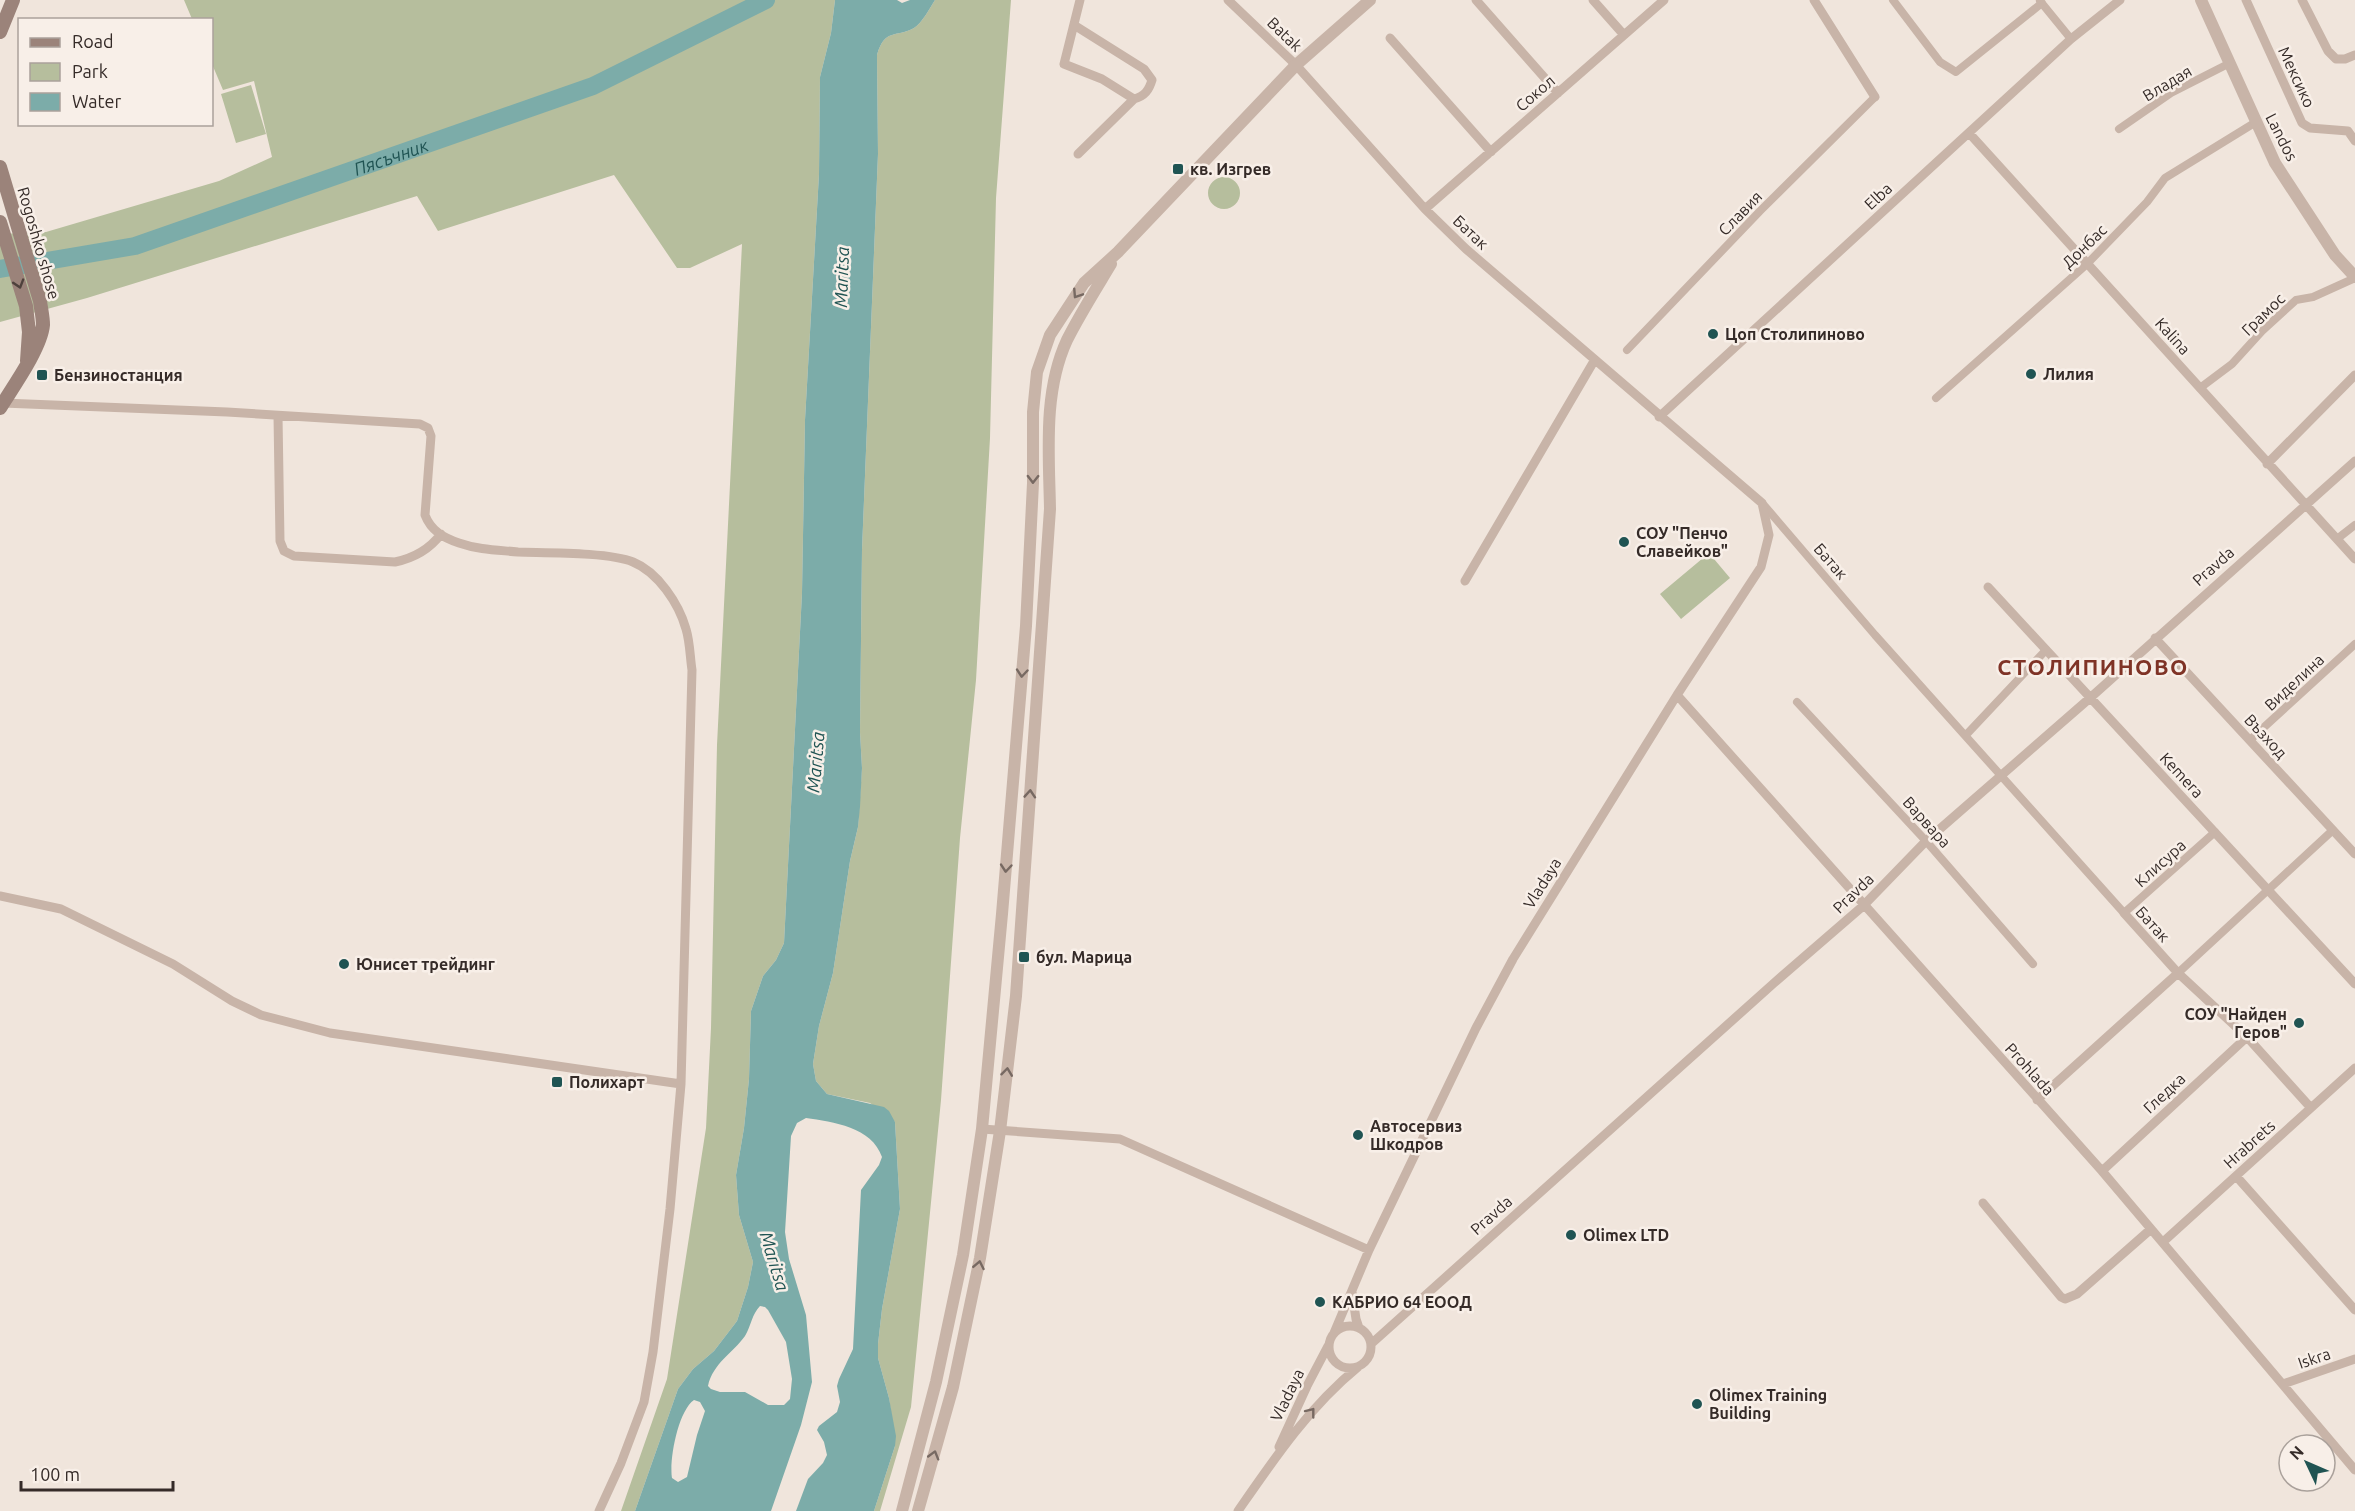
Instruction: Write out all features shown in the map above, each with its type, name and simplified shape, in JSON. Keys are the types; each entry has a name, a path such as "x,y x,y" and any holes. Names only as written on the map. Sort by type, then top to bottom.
{"main road":[{"path":"0,32 13,0"},
{"name":"Rogoshko shose","path":"0,167 15,217 33,304"},
{"name":"Rogoshko shose","path":"0,222 43,324 38,347 27,361 2,406"}],"street":[{"path":"1080,0 1064,64 1102,79 1134,99"},
{"name":"Batak","path":"1228,0 1296,65"},
{"path":"902,1511 936,1382 958,1278 982,1129 1026,626 1033,483 1033,412 1037,372 1050,335 1084,283 1118,252 1296,65 1370,0"},
{"path":"1476,0 1558,93"},
{"path":"1593,0 1624,35"},
{"name":"Сокол","path":"1425,209 1664,0"},
{"path":"1815,0 1875,97"},
{"path":"1893,0 1940,62 1956,72 2041,2 2071,39"},
{"name":"Elba","path":"1659,417 2071,39 2120,0"},
{"name":"Landos","path":"2201,0 2275,163 2336,255 2355,277"},
{"name":"Мексико","path":"2246,0 2302,123 2310,128 2348,131 2355,141"},
{"path":"2302,0 2328,51 2336,60 2355,55"},
{"path":"1074,25 1144,69 1152,80 1143,96 1134,99 1078,154"},
{"path":"1390,38 1491,152"},
{"name":"Владая","path":"2119,129 2171,93 2230,63"},
{"name":"Батак","path":"1296,65 1425,209 1466,249 1659,417 1762,503 1875,635 2178,973 2247,1037 2311,1108"},
{"name":"Славия","path":"1627,350 1760,211 1875,97"},
{"name":"Донбас","path":"1936,398 2087,264 2147,202 2165,178 2256,122"},
{"name":"Kalina","path":"1969,133 2355,559"},
{"path":"918,1511 953,1387 980,1258 1000,1131 1016,996 1050,509 1048,429 1053,388 1066,342 1118,252"},
{"name":"Грамос","path":"2200,388 2232,364 2262,331 2296,300 2313,297 2355,277"},
{"path":"1465,580 1594,361"},
{"path":"2267,464 2355,375"},
{"path":"2,406 278,416 420,424 428,428 431,436 425,516 428,524 441,534 476,549 591,556 634,562 647,570 661,584 674,604 686,628 692,670 681,1084 653,1352 644,1402 621,1463 599,1511"},
{"path":"278,416 280,541 284,551 294,556 394,562 405,560 428,548 441,534"},
{"name":"Pravda","path":"1371,1344 1863,906 1926,841 2355,461"},
{"name":"Vladaya","path":"1275,1458 1290,1422 1329,1346 1369,1250 1476,1028 1513,959 1677,695 1761,567 1769,535 1762,503"},
{"path":"2337,539 2355,525"},
{"name":"Kemera","path":"1988,587 2355,984"},
{"name":"Възход","path":"2156,638 2355,854"},
{"name":"Виделина","path":"2250,741 2355,644"},
{"path":"1966,735 2046,650"},
{"name":"Prohlada","path":"1677,695 2102,1171 2355,1470"},
{"name":"Варвара","path":"1797,702 1926,841 2033,964"},
{"path":"2037,1100 2333,830"},
{"name":"Клисура","path":"2124,913 2215,832"},
{"path":"0,896 61,909 173,964 232,1001 274,1019 330,1033 681,1084"},
{"name":"Гледка","path":"2102,1171 2247,1037"},
{"name":"Hrabrets","path":"2163,1242 2355,1068"},
{"path":"982,1129 1120,1139 1369,1250"},
{"path":"2236,1176 2355,1310"},
{"path":"1983,1203 2065,1299 2078,1294 2151,1229"},
{"path":"1352,1292 1359,1328"},
{"path":"1334,1333 1346,1326 1359,1328 1365,1332 1371,1344"},
{"name":"Vladaya","path":"1238,1511 1275,1458 1321,1399 1368,1358 1371,1344"},
{"path":"1329,1346 1329,1353 1337,1364 1344,1367 1358,1367"},
{"name":"Iskra","path":"2283,1384 2355,1359"}],"green space":[{"path":"184,0 835,0 831,33 820,77 819,174 805,420 802,593 784,943 776,960 763,976 751,1011 749,1079 736,1175 739,1215 753,1262 737,1321 714,1351 693,1369 678,1389 635,1511 621,1511 667,1379 706,1128 711,1028 717,745 742,244 690,268 677,268 614,175 438,231 417,196 87,298 0,322 0,234 46,232 219,181 272,157 254,81 223,90 213,66 213,18 192,18"},
{"path":"935,0 1011,0 996,198 990,438 976,680 960,838 941,1100 911,1407 880,1511 874,1511 895,1446 889,1398 878,1358 878,1344 900,1209 895,1122 870,1103 827,1094 816,1081 813,1064 819,1026 833,973 850,861 858,827 862,768 860,732 862,550 878,154 877,55 887,37 917,26"},
{"path":"251,85 266,134 236,143 221,94"},
{"path":"1224,177 1236,181 1240,193 1236,205 1224,209 1212,205 1208,193 1212,181"},
{"path":"1709,553 1730,578 1681,619 1660,594"}],"water":[{"name":"Maritsa","path":"835,0 897,0 902,3 910,0 935,0 917,26 887,37 877,55 878,154 862,550 860,807 833,973 819,1026 813,1064 816,1081 827,1094 884,1107 895,1122 900,1209 882,1309 878,1358 889,1398 896,1436 895,1446 874,1511 796,1511 808,1479 823,1463 827,1455 824,1442 817,1430 837,1412 840,1402 837,1386 853,1349 861,1190 882,1157 870,1139 861,1133 839,1124 806,1118 797,1123 791,1136 785,1232 789,1259 806,1315 812,1382 801,1425 771,1511 635,1511 678,1389 693,1369 714,1351 737,1321 753,1262 739,1215 736,1175 749,1079 751,1011 763,976 776,960 784,943 802,593 805,420 819,174 820,77 831,33","holes":["760,1306 768,1310 786,1342 792,1379 790,1399 784,1405 768,1405 745,1392 720,1392 708,1386 714,1371 745,1336","694,1400 700,1402 705,1411 687,1477 678,1482 672,1478 673,1448 683,1414"]}],"waterway":[{"name":"Пясъчник","path":"0,269 135,246 593,86 766,0"}],"place":[{"name":"кв. Изгрев","path":"1178,169"},
{"name":"Цоп Столипиново","path":"1713,334"},
{"name":"Лилия","path":"2031,374"},
{"name":"Бензиностанция","path":"42,375"},
{"name":"СОУ \"Пенчо Славейков\"","path":"1624,542"},
{"name":"бул. Марица","path":"1024,957"},
{"name":"Юнисет трейдинг","path":"344,964"},
{"name":"СОУ \"Найден Геров\"","path":"2299,1023"},
{"name":"Полихарт","path":"557,1082"},
{"name":"Автосервиз Шкодров","path":"1358,1135"},
{"name":"Olimex LTD","path":"1571,1235"},
{"name":"КАБРИО 64 ЕООД","path":"1320,1302"},
{"name":"Olimex Training Building","path":"1697,1404"}],"district":[{"name":"СТОЛИПИНОВО","path":"2093,666"}]}
